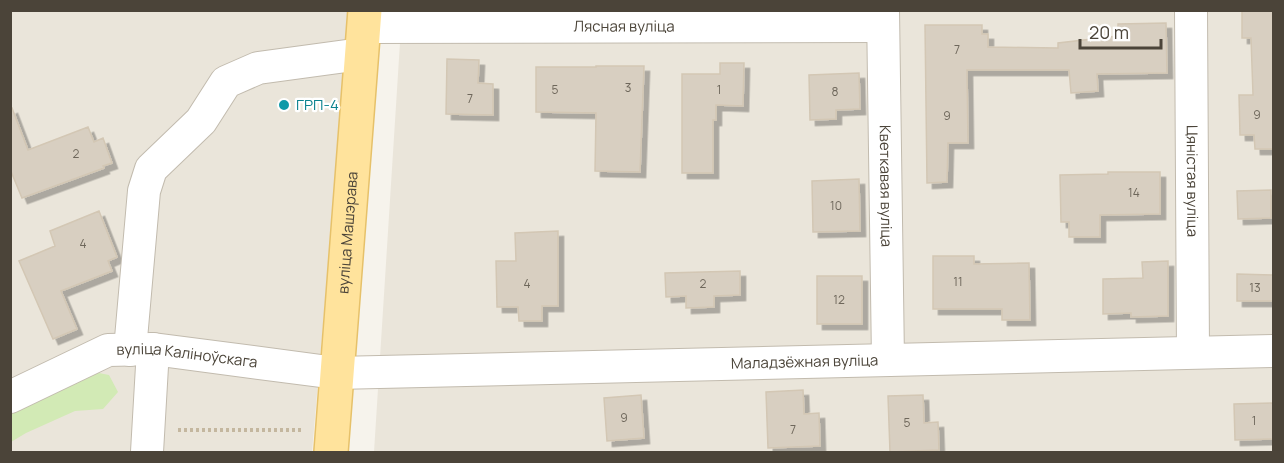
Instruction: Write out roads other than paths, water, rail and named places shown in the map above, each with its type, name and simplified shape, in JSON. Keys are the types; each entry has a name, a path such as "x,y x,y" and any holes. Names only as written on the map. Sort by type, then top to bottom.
{"main road":[{"name":"вуліца Машэрава","path":"332,441 363,31"}],"street":[{"name":"Цяністая вуліца","path":"1191,10 1193,352"},
{"name":"Лясная вуліца","path":"147,441 141,350 144,192 151,168 201,121 226,82 258,68 363,31 883,18"},
{"name":"Кветкавая вуліца","path":"883,18 888,360"},
{"name":"вуліца Каліноўскага","path":"10,397 108,350 141,350 336,374"},
{"name":"Маладзёжная вуліца","path":"336,374 1274,351"}],"place":[{"name":"ГРП-4","path":"284,105"}]}
